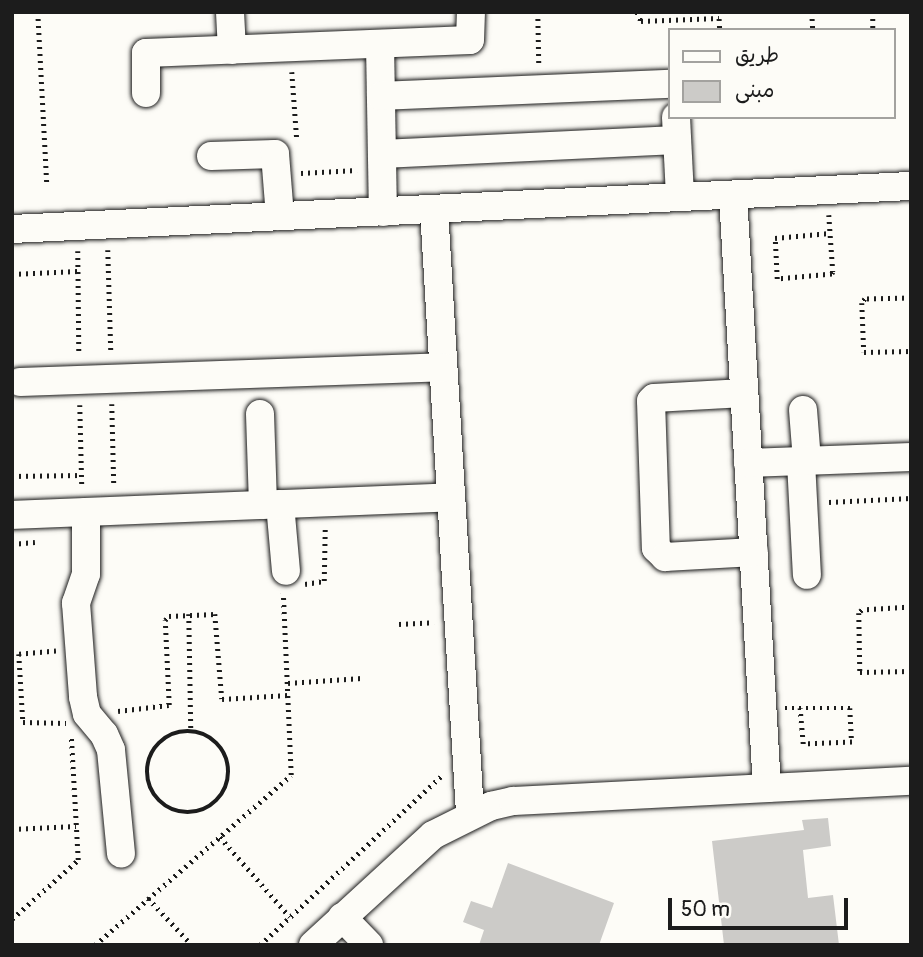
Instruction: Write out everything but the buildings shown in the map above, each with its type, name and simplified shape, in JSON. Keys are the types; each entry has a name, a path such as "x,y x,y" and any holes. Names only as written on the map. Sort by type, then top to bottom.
{"street":[{"path":"230,12 232,50"},
{"path":"146,93 146,54 470,40 471,12"},
{"path":"380,44 381,96 370,160 383,212"},
{"path":"381,96 668,85"},
{"path":"370,160 676,128 680,197"},
{"path":"211,156 275,154 280,216"},
{"path":"12,229 911,186"},
{"path":"733,195 767,788"},
{"path":"434,209 470,814"},
{"path":"20,382 443,367"},
{"path":"744,393 654,398 651,401 656,548 665,557 754,552"},
{"path":"803,411 803,503 807,575"},
{"path":"260,414 272,504 288,580"},
{"path":"748,463 911,457"},
{"path":"12,515 451,496"},
{"path":"86,512 86,574 76,599 83,697 79,718 104,734 111,750 121,854"},
{"path":"313,945 417,848 470,814 513,801 911,781"},
{"path":"342,918 369,945"}],"path":[{"path":"38,12 47,185"},
{"path":"538,12 540,90"},
{"path":"637,12 640,21 719,15"},
{"path":"290,47 297,142"},
{"path":"299,169 305,174 355,172 370,160"},
{"path":"828,190 832,275 776,279 775,238 830,233"},
{"path":"12,274 78,271"},
{"path":"911,298 865,299 862,303 864,352 911,351"},
{"path":"12,476 82,475"},
{"path":"803,503 911,498"},
{"path":"95,945 291,775 288,580 324,581 323,528 337,527"},
{"path":"911,607 862,610 859,613 861,673 911,671"},
{"path":"434,608 436,635"},
{"path":"189,614 191,731"},
{"path":"80,649 22,652 19,655 24,723 169,705 165,620 169,616 215,614 222,699 288,695"},
{"path":"398,624 435,622"},
{"path":"288,683 362,678"},
{"path":"762,709 800,708 850,708 852,742 803,744 800,708"},
{"path":"191,731 202,734 221,748 229,769 224,792 218,801 198,813 174,811 156,797 148,776 152,753 168,736 191,731"},
{"path":"260,945 441,775 444,768"},
{"path":"12,829 76,826"},
{"path":"220,837 290,917"},
{"path":"148,898 192,945"}]}
